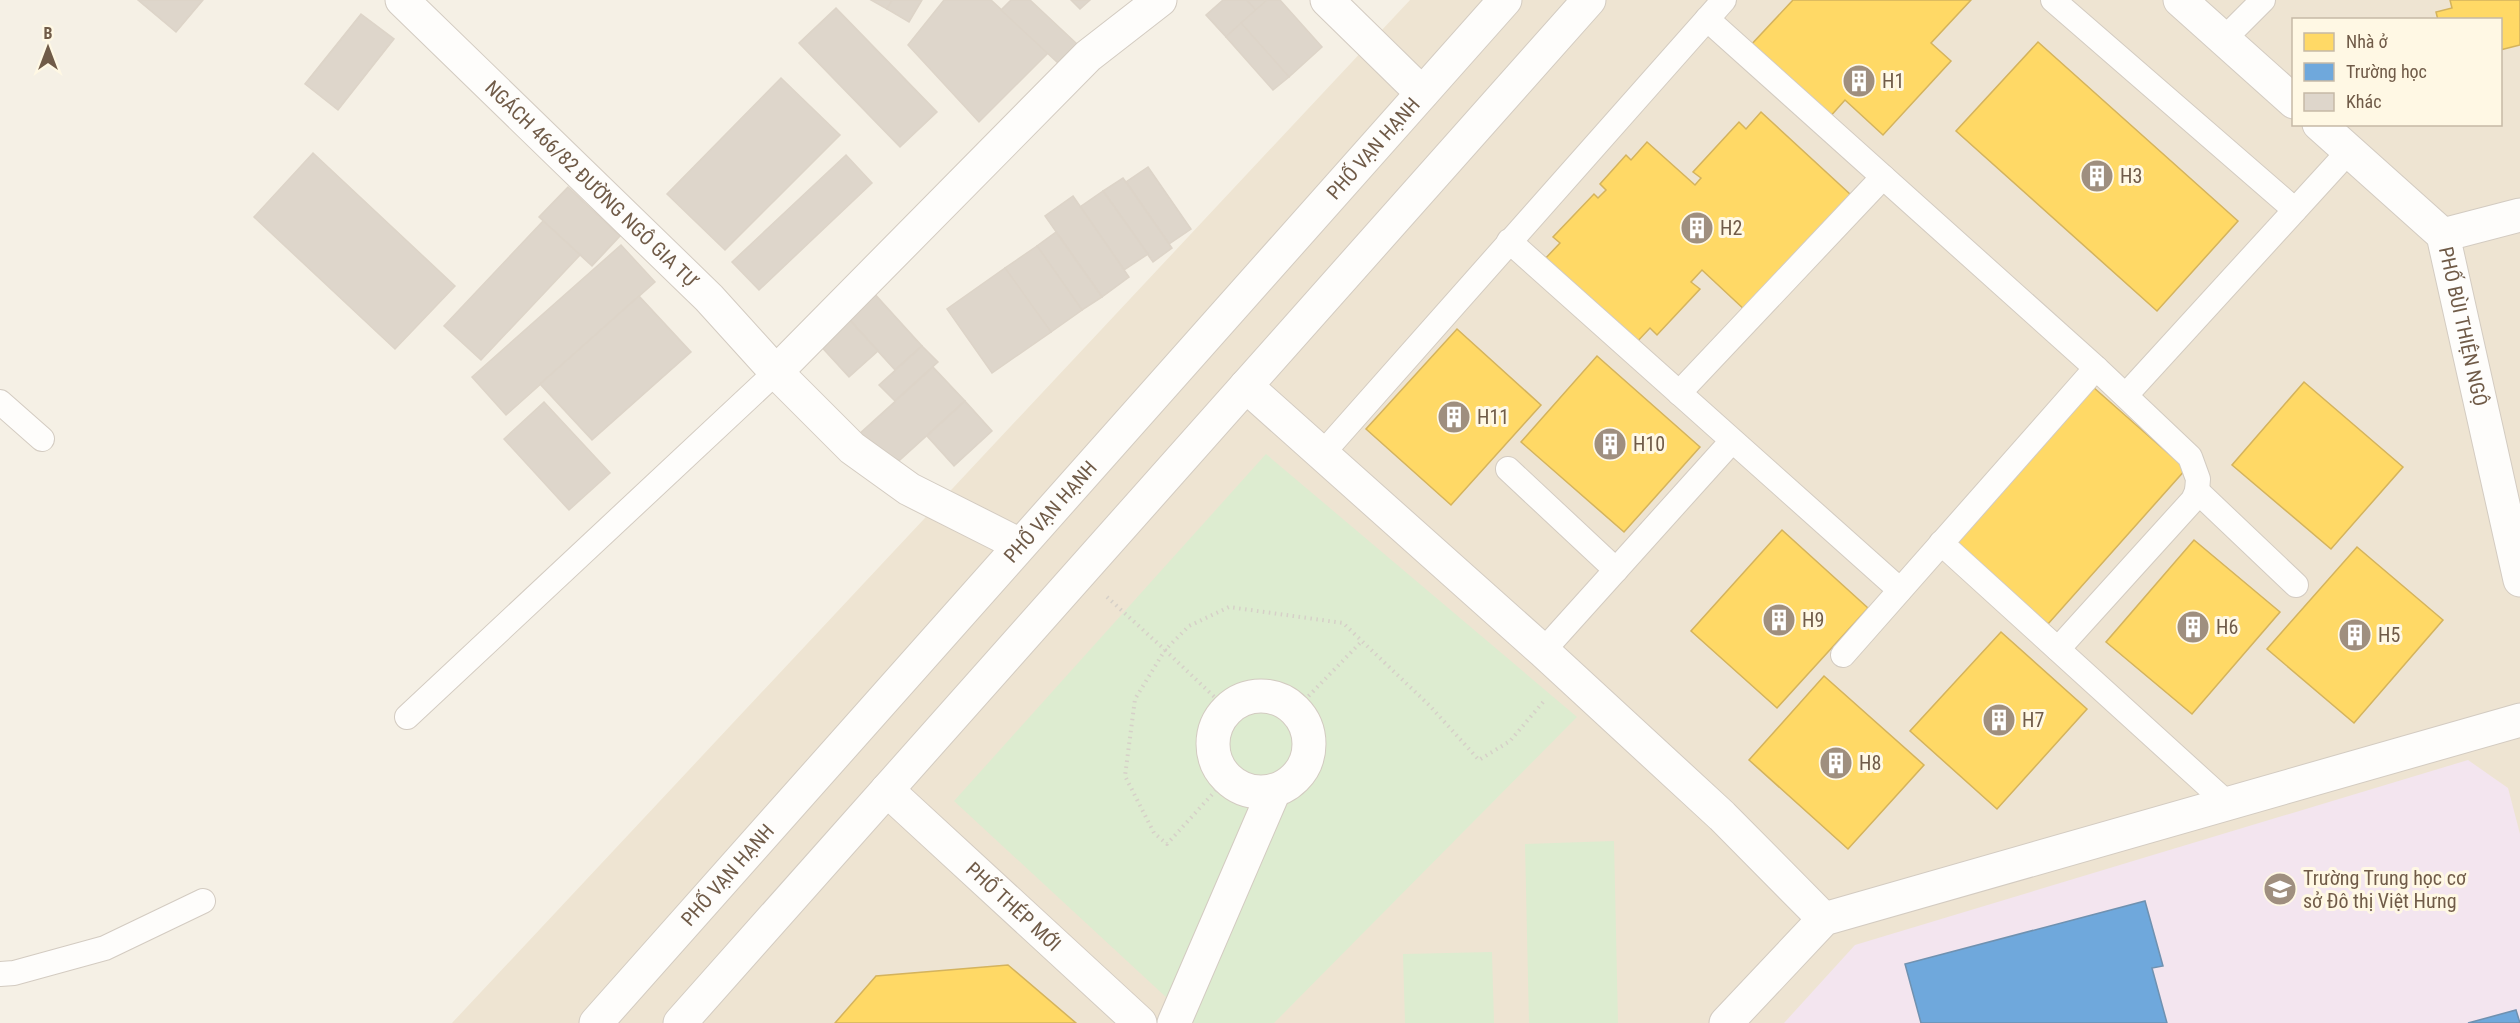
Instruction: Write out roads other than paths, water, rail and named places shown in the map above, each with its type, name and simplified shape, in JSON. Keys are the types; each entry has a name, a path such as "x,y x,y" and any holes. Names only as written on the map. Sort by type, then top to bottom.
{"street":[{"name":"NGÁCH 466/82 ĐƯỜNG NGÔ GIA TỰ","path":"402,0 709,298 776,372 852,448 909,489 1020,545"},
{"path":"776,372 1088,56 1160,0"},
{"path":"1327,0 1422,93"},
{"path":"680,1023 1589,0"},
{"path":"2180,0 2292,100"},
{"name":"PHỐ VẠN HẠNH","path":"596,1023 1422,93 1493,4"},
{"name":"PHỐ BÙI THIỆN NGỘ","path":"2321,126 2443,235 2513,520 2520,580"},
{"path":"2443,235 2520,215"},
{"path":"1246,386 1555,662 1722,816 1824,919"},
{"path":"1174,1023 1274,791 1296,778 1309,757 1309,731 1296,709 1274,697 1249,697 1227,709 1214,731 1214,757 1227,778 1249,791 1274,791"},
{"path":"1726,1023 1824,919 2520,720"},
{"name":"PHỐ THÉP MỚI","path":"887,790 1140,1023"}],"lane":[{"path":"1322,454 1724,0"},
{"path":"2053,0 2295,210"},
{"path":"2224,39 2263,0"},
{"path":"1707,19 2126,395 2190,457 2198,479 2197,491 2193,500 2058,649"},
{"path":"2126,395 2349,152"},
{"path":"1679,393 1882,177"},
{"path":"1509,242 1900,590"},
{"path":"1843,655 2096,368"},
{"path":"407,717 776,372"},
{"path":"0,402 42,439"},
{"path":"1555,662 1616,570 1732,441"},
{"path":"1508,469 1616,570"},
{"path":"2197,491 2296,585"},
{"path":"1941,543 2228,803"},
{"path":"0,974 105,948 203,901"}],"place":[{"name":"H1","path":"1859,81"},
{"name":"H3","path":"2097,176"},
{"name":"H2","path":"1697,228"},
{"name":"H11","path":"1454,417"},
{"name":"H10","path":"1610,444"},
{"name":"H9","path":"1779,620"},
{"name":"H6","path":"2193,627"},
{"name":"H5","path":"2355,635"},
{"name":"H7","path":"1999,720"},
{"name":"H8","path":"1836,763"},
{"name":"Trường Trung học cơ sở Đô thị Việt Hưng","path":"2280,889"}]}
